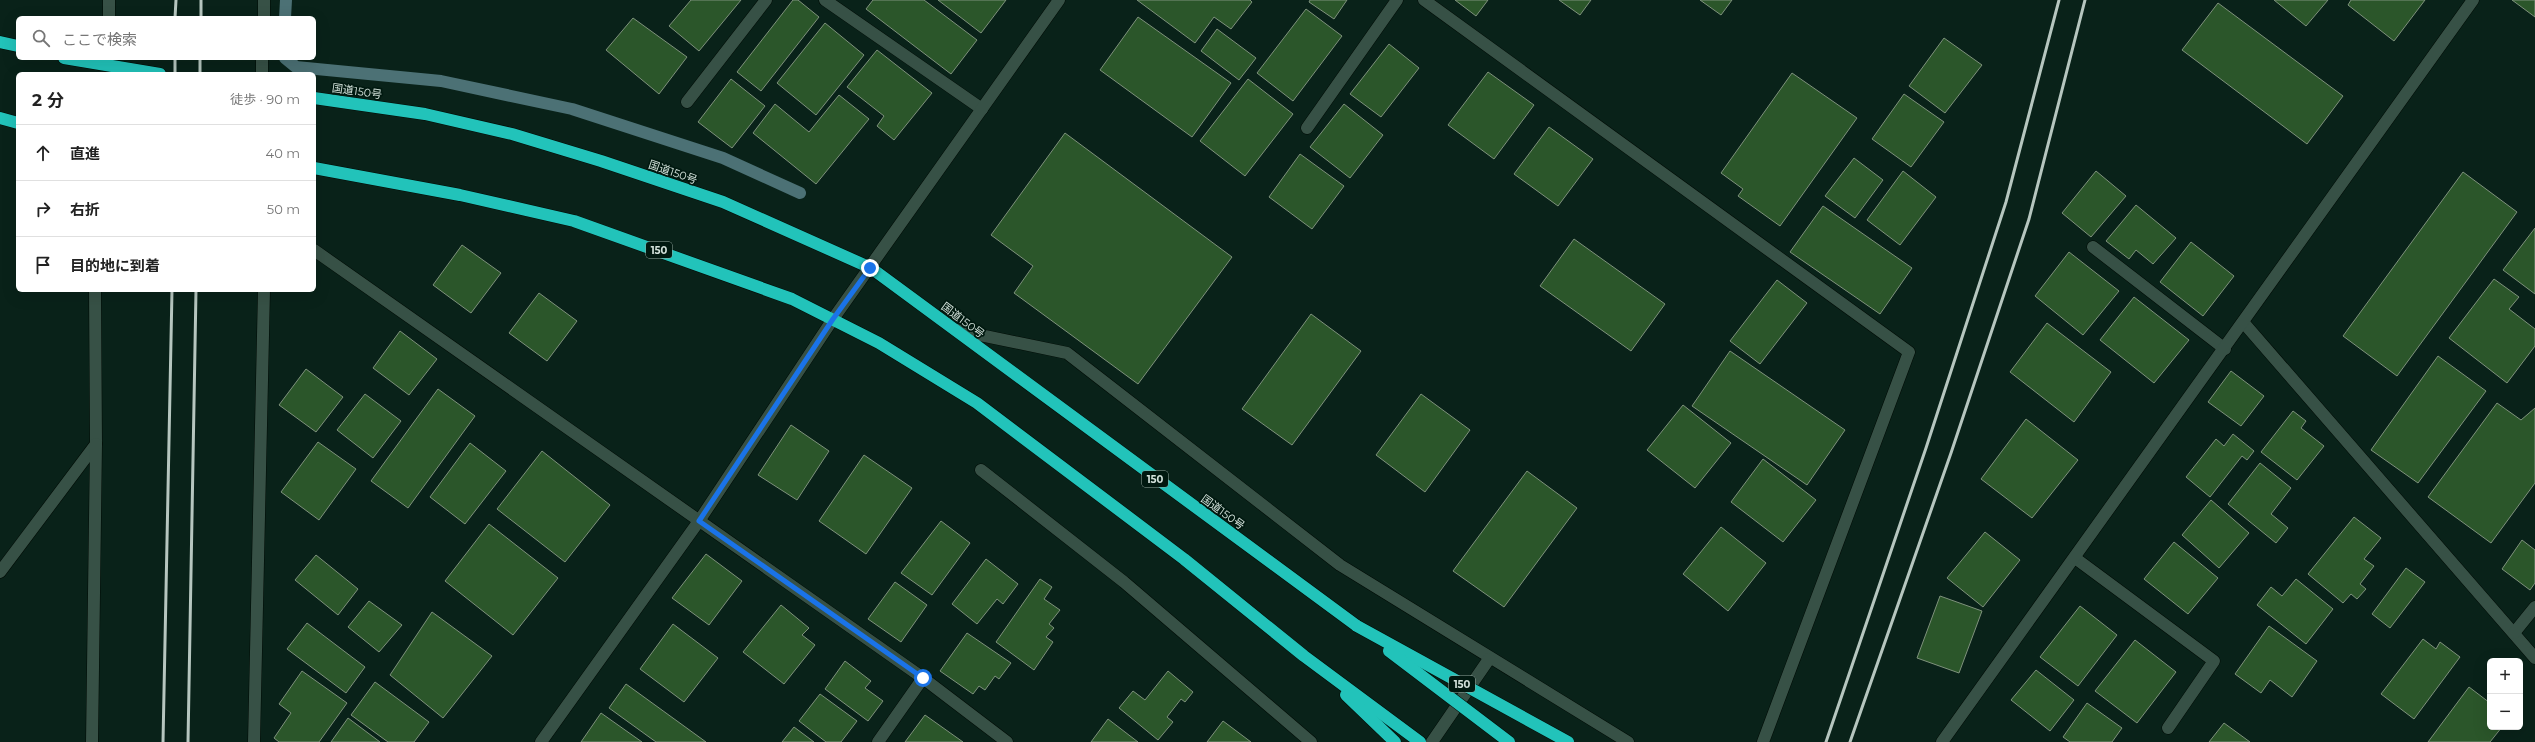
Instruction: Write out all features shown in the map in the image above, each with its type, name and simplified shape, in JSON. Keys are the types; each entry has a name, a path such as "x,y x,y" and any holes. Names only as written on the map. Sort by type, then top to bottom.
{"highway":[{"path":"0,42 16,46"},
{"path":"86,60 108,62 151,72"},
{"name":"国道150号","path":"316,98 425,114 512,134 571,152 723,202 870,268 1357,626 1509,742"},
{"path":"0,118 16,122"},
{"name":"150","path":"316,168 460,195 574,221 721,272 792,299 833,319 879,343 978,403 1184,559 1304,656 1420,742"},
{"name":"150","path":"1357,626 1568,742"},
{"name":"150","path":"1304,656 1395,742"}],"street":[{"path":"109,0 109,16"},
{"path":"264,0 264,16"},
{"path":"687,102 766,0"},
{"path":"825,0 982,109"},
{"path":"540,742 699,521 833,319 1059,0"},
{"path":"1307,128 1397,0"},
{"path":"1424,0 1909,352 1762,742"},
{"path":"1942,742 2225,349 2473,0"},
{"path":"262,60 262,72"},
{"path":"2093,247 2225,349"},
{"path":"316,251 923,678 1007,742"},
{"path":"92,742 96,444 95,292"},
{"path":"254,742 264,292"},
{"path":"2244,322 2535,658"},
{"path":"956,330 1067,353 1340,565 1489,659 1628,742"},
{"path":"0,572 96,444"},
{"path":"982,470 1124,582 1311,742"},
{"path":"2075,558 2214,661 2168,728"},
{"path":"2514,632 2535,606"},
{"path":"1432,742 1489,659"},
{"path":"878,742 923,678"}],"building":[{"path":"691,0 741,0 699,51 669,26"},
{"path":"793,0 798,0 819,17 761,91 737,72"},
{"path":"873,0 924,0 977,40 951,74 866,9"},
{"path":"938,0 1006,0 981,33"},
{"path":"1137,0 1250,0 1252,2 1231,29 1214,17 1195,43"},
{"path":"1310,0 1347,0 1334,19 1309,2"},
{"path":"1455,0 1488,0 1476,16"},
{"path":"1559,0 1591,0 1580,15"},
{"path":"1700,0 1732,0 1721,15"},
{"path":"2274,0 2328,0 2306,26"},
{"path":"2351,0 2425,0 2394,41 2348,5"},
{"path":"2512,0 2535,0 2535,17"},
{"path":"2218,3 2343,96 2307,144 2182,50"},
{"path":"1306,9 1342,36 1293,101 1257,73"},
{"path":"1138,17 1231,83 1192,137 1100,70"},
{"path":"633,18 687,57 659,94 606,50"},
{"path":"825,23 864,55 816,115 777,83"},
{"path":"1217,29 1256,58 1239,80 1201,51"},
{"path":"1944,38 1982,65 1945,113 1909,86"},
{"path":"1389,44 1419,68 1381,117 1350,94"},
{"path":"877,50 932,93 894,140 877,126 884,116 847,87"},
{"path":"1488,72 1534,105 1494,159 1448,125"},
{"path":"1792,73 1857,118 1780,226 1738,196 1743,189 1721,173"},
{"path":"731,79 765,106 732,148 698,122"},
{"path":"1248,79 1293,114 1245,176 1200,141"},
{"path":"1904,94 1944,122 1911,167 1872,139"},
{"path":"839,95 869,119 816,184 753,133 775,104 809,132"},
{"path":"1344,104 1383,135 1350,178 1310,147"},
{"path":"1549,127 1593,159 1558,206 1514,174"},
{"path":"1065,133 1232,257 1138,384 1014,293 1033,266 991,235"},
{"path":"1300,154 1344,186 1312,229 1269,197"},
{"path":"1854,158 1883,180 1855,218 1825,196"},
{"path":"1903,171 1936,197 1900,245 1867,220"},
{"path":"2096,171 2126,196 2091,237 2062,213"},
{"path":"2463,172 2517,212 2397,376 2343,336"},
{"path":"2136,205 2176,238 2153,264 2136,250 2129,259 2106,241"},
{"path":"1823,206 1912,268 1880,314 1790,252"},
{"path":"2535,228 2535,294 2503,270"},
{"path":"1574,239 1665,304 1631,351 1540,286"},
{"path":"2191,242 2234,276 2203,316 2160,282"},
{"path":"462,245 501,273 471,313 433,285"},
{"path":"2069,252 2119,291 2083,335 2035,296"},
{"path":"2494,279 2519,297 2509,309 2535,329 2535,346 2507,383 2449,338"},
{"path":"1777,280 1807,303 1760,364 1730,341"},
{"path":"539,293 577,321 547,361 509,333"},
{"path":"2134,297 2189,340 2154,383 2100,340"},
{"path":"1311,314 1361,351 1292,445 1242,409"},
{"path":"2047,323 2111,372 2074,422 2010,372"},
{"path":"400,331 437,359 409,395 373,368"},
{"path":"1730,351 1845,430 1807,485 1692,406"},
{"path":"2438,356 2486,391 2418,483 2371,450"},
{"path":"306,369 343,397 316,432 279,405"},
{"path":"2231,371 2264,396 2241,426 2208,402"},
{"path":"438,389 475,416 408,508 371,481"},
{"path":"365,394 401,421 373,458 337,430"},
{"path":"1421,394 1470,430 1425,492 1376,455"},
{"path":"2497,403 2521,420 2535,408 2535,483 2491,543 2428,497"},
{"path":"1683,405 1731,443 1695,488 1647,450"},
{"path":"2293,411 2306,421 2301,428 2324,446 2297,480 2261,452"},
{"path":"2026,419 2078,460 2032,518 1981,479"},
{"path":"791,425 829,451 797,500 758,475"},
{"path":"2233,434 2254,451 2247,460 2242,456 2210,497 2186,477 2216,439 2224,446"},
{"path":"318,442 356,469 319,520 281,492"},
{"path":"470,443 506,471 465,524 430,497"},
{"path":"542,451 610,505 565,562 497,509"},
{"path":"864,455 912,488 866,554 819,521"},
{"path":"1763,459 1816,500 1783,542 1731,502"},
{"path":"2260,463 2291,488 2271,514 2288,528 2276,543 2228,504"},
{"path":"1527,471 1577,508 1504,607 1453,571"},
{"path":"2211,500 2249,533 2219,568 2182,535"},
{"path":"2354,517 2381,538 2364,559 2374,566 2360,584 2366,589 2357,599 2351,594 2343,603 2308,574"},
{"path":"941,521 970,543 932,595 901,573"},
{"path":"489,524 558,578 513,635 445,581"},
{"path":"1721,527 1766,563 1728,611 1683,574"},
{"path":"1985,532 2020,560 1983,607 1947,578"},
{"path":"2522,540 2535,550 2535,583 2530,590 2502,569"},
{"path":"2174,542 2218,578 2188,614 2144,579"},
{"path":"706,554 742,581 709,625 672,598"},
{"path":"316,555 358,589 338,615 295,580"},
{"path":"986,559 1018,584 1003,604 997,599 977,624 952,604"},
{"path":"2406,568 2425,582 2390,628 2372,614"},
{"path":"1040,579 1052,587 1044,599 1060,610 1049,624 1054,628 1046,637 1053,642 1034,670 996,642"},
{"path":"2296,579 2333,609 2306,644 2257,605 2271,587 2282,596"},
{"path":"895,582 927,605 901,642 868,619"},
{"path":"1940,596 1982,611 1959,673 1917,658"},
{"path":"369,601 402,625 379,652 348,627"},
{"path":"781,605 809,628 802,635 815,645 784,684 743,652"},
{"path":"2080,606 2117,635 2078,686 2040,657"},
{"path":"432,612 492,656 443,718 390,675"},
{"path":"307,623 365,667 346,693 287,649"},
{"path":"673,624 718,658 684,702 640,669"},
{"path":"2269,626 2317,661 2292,697 2270,680 2261,693 2235,674"},
{"path":"967,633 1011,663 999,679 995,676 985,690 979,686 973,694 940,671"},
{"path":"2423,639 2436,649 2440,642 2460,657 2414,719 2381,694"},
{"path":"2135,640 2176,672 2137,723 2095,691"},
{"path":"845,661 871,681 865,688 883,701 868,721 825,689"},
{"path":"2036,670 2074,700 2050,731 2011,700"},
{"path":"302,671 347,703 319,742 279,742 274,738 291,713 279,704"},
{"path":"1168,671 1193,692 1185,702 1181,699 1167,717 1173,722 1158,740 1119,708 1133,691 1145,700"},
{"path":"375,682 429,722 414,742 388,742 351,715"},
{"path":"626,684 706,742 656,742 609,708"},
{"path":"2469,687 2487,701 2487,730 2500,730 2490,742 2428,742"},
{"path":"820,694 857,721 841,742 826,742 799,721"},
{"path":"2087,703 2122,728 2112,742 2070,742 2063,737"},
{"path":"601,713 642,742 581,742"},
{"path":"925,715 963,742 905,742"},
{"path":"348,718 380,742 331,742"},
{"path":"1108,719 1138,742 1091,742"},
{"path":"1223,721 1251,742 1207,742"},
{"path":"2224,723 2250,742 2209,742"},
{"path":"794,727 814,742 782,742"}],"waterway":[{"path":"285,16 286,0"},
{"path":"287,60 296,67 441,81 572,109 723,158 800,193"}],"railway":[{"path":"175,16 176,0"},
{"path":"201,0 201,16"},
{"path":"1826,742 1926,448 2006,202 2059,0"},
{"path":"1850,742 1951,453 2029,219 2085,0"},
{"path":"175,60 175,72"},
{"path":"200,60 200,72"},
{"path":"163,742 172,292"},
{"path":"188,742 196,292"}],"route":[{"path":"870,268 833,319 699,521 923,678"}]}
